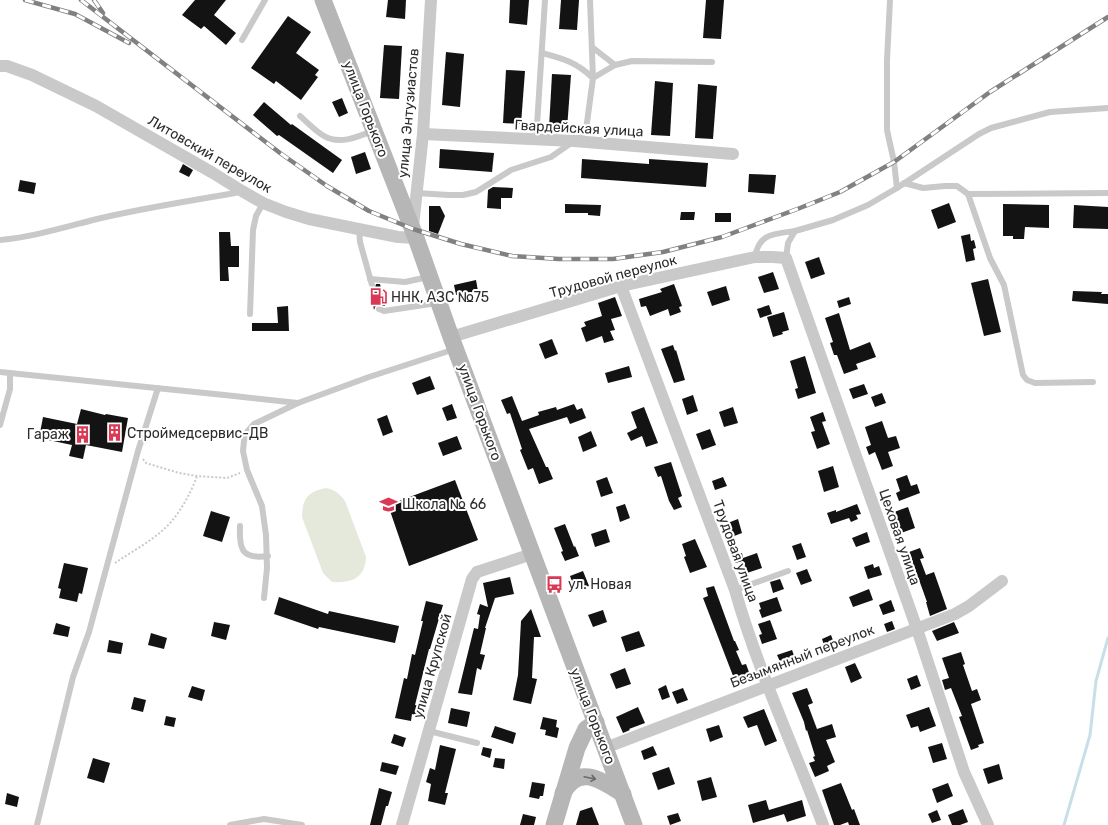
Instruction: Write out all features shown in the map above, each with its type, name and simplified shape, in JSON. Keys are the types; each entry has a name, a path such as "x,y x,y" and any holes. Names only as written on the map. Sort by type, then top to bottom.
{"main road":[{"name":"улица Горького","path":"323,0 414,234 634,825"},
{"path":"554,825 577,748 586,729 596,722"},
{"path":"562,795 568,784 586,776 601,780 622,794"}],"street":[{"name":"улица Энтузиастов","path":"414,234 416,193 423,134 431,0"},
{"name":"Литовский переулок","path":"0,66 7,66 32,75 96,106 263,203 309,219 398,237 414,234"},
{"name":"Гвардейская улица","path":"423,134 574,142 733,154"},
{"name":"Трудовой переулок","path":"454,343 621,286 755,256 786,258"},
{"name":"Цеховая улица","path":"786,258 917,629 964,772 988,825"},
{"name":"Трудовая улица","path":"621,286 735,590 768,685 823,825"},
{"name":"улица Крупской","path":"402,825 474,575 477,572 532,554"},
{"name":"Безымянный переулок","path":"605,748 955,614 969,606 1002,581"}],"lane":[{"path":"242,40 264,0"},
{"path":"536,140 545,0"},
{"path":"416,193 463,195 476,192 511,170 550,157 574,142 586,130 593,78 590,0"},
{"path":"890,0 887,60 887,130 894,162 897,188"},
{"path":"592,47 615,65"},
{"path":"542,53 573,62 593,78"},
{"path":"593,78 615,65 632,61 712,62"},
{"path":"755,256 757,247 762,240 772,234 795,231 833,220 868,205 897,188 979,134 991,128 1050,112 1108,108"},
{"path":"300,116 324,136 337,140 361,136 374,130"},
{"path":"904,183 923,188 957,186 968,194 990,258 1004,285 1023,375 1028,380 1035,383 1093,382"},
{"path":"0,240 21,238 94,220 242,191"},
{"path":"968,194 1108,193"},
{"path":"250,314 253,230 256,216 263,203"},
{"path":"359,229 360,242 371,282 405,282 429,276"},
{"path":"786,258 788,244 795,231"},
{"path":"379,309 384,311 439,302"},
{"path":"264,598 268,556 262,506 247,470 243,451 247,432 254,424 298,404 454,343"},
{"path":"0,372 298,404"},
{"path":"0,425 10,389 10,373"},
{"path":"37,825 73,677 89,632 138,451 158,388"},
{"path":"240,526 239,540 242,550 249,555 260,557 268,556"},
{"path":"735,590 788,571"},
{"path":"429,730 477,743"},
{"path":"230,825 264,819 302,825"}],"path":[{"path":"138,451 146,463 179,473 227,478 247,470"},
{"path":"101,584 110,567 165,529 184,504 197,476"}],"shaded area":[{"path":"326,488 337,492 345,501 366,557 363,570 360,575 345,582 332,582 323,573 302,517 303,505 307,497 315,491"}],"building":[{"path":"195,0 226,0 214,15 236,33 226,45 204,26 201,29 182,15"},
{"path":"388,0 406,0 405,19 386,17"},
{"path":"510,0 529,0 527,25 509,23"},
{"path":"561,0 579,0 577,30 559,29"},
{"path":"706,0 724,0 721,39 703,38"},
{"path":"288,16 311,32 296,53 319,70 315,75 318,77 301,100 276,81 274,84 251,68"},
{"path":"384,45 402,46 399,99 380,98"},
{"path":"446,52 464,54 460,107 442,105"},
{"path":"506,70 525,71 521,124 503,123"},
{"path":"552,74 571,75 567,129 549,128"},
{"path":"655,81 673,83 670,136 651,135"},
{"path":"698,84 717,86 713,139 695,138"},
{"path":"342,98 348,113 339,117 332,102"},
{"path":"264,102 291,125 292,124 342,160 333,173 279,135 277,136 253,115"},
{"path":"440,149 494,153 492,172 439,168"},
{"path":"365,152 371,169 356,174 351,157"},
{"path":"582,159 649,164 649,159 708,163 706,187 581,178"},
{"path":"183,164 193,170 189,177 179,172"},
{"path":"749,174 776,175 774,194 748,192"},
{"path":"20,180 36,183 34,194 18,191"},
{"path":"493,187 513,188 512,198 501,198 501,209 487,208 488,190"},
{"path":"949,203 956,222 938,229 931,210"},
{"path":"565,204 601,205 600,216 588,215 588,213 565,213"},
{"path":"1003,204 1049,205 1049,228 1025,227 1024,239 1013,239 1013,236 1003,236"},
{"path":"1074,205 1108,207 1108,229 1073,228"},
{"path":"429,206 440,206 445,216 438,234 429,231"},
{"path":"681,212 695,212 694,220 680,220"},
{"path":"715,213 731,213 731,222 715,222"},
{"path":"219,232 230,232 231,246 239,246 239,267 228,267 229,281 220,281"},
{"path":"970,234 971,241 974,240 976,248 973,249 975,260 966,262 961,236"},
{"path":"819,257 825,274 811,279 805,262"},
{"path":"773,272 779,289 764,293 758,277"},
{"path":"988,279 1001,332 984,336 971,283"},
{"path":"476,280 478,291 456,295 454,285"},
{"path":"376,284 380,284 385,306 378,305 374,310 370,289 375,288"},
{"path":"674,284 682,306 679,307 681,312 670,316 668,309 650,316 646,306 641,307 639,299 662,292 660,289"},
{"path":"726,286 730,300 712,306 707,292"},
{"path":"1073,291 1102,292 1101,294 1108,294 1108,304 1072,301"},
{"path":"615,297 622,316 611,319 615,330 610,331 614,340 604,343 602,336 586,342 581,328 586,326 584,322 602,316 598,303"},
{"path":"849,297 851,304 839,308 837,301"},
{"path":"769,305 772,314 760,318 757,309"},
{"path":"288,306 289,331 252,331 252,323 278,323 277,307"},
{"path":"784,312 789,330 782,332 783,334 773,337 767,317"},
{"path":"839,313 850,350 870,342 876,357 856,364 858,369 844,374 837,355 834,355 830,343 833,342 825,318"},
{"path":"552,339 558,354 545,359 539,344"},
{"path":"673,345 675,351 676,350 685,380 674,383 661,349"},
{"path":"805,356 816,393 798,399 795,389 798,388 790,361"},
{"path":"629,366 632,377 608,383 605,373"},
{"path":"430,376 435,389 417,395 412,383"},
{"path":"864,384 868,394 853,399 849,389"},
{"path":"882,393 886,403 875,407 871,397"},
{"path":"693,395 698,411 687,415 682,399"},
{"path":"512,396 522,421 539,415 538,412 556,407 557,410 574,404 577,410 582,408 586,418 570,424 567,417 529,429 553,479 539,484 533,468 528,470 520,450 522,449 510,413 507,414 501,400"},
{"path":"452,404 457,418 447,421 442,408"},
{"path":"644,407 658,443 646,447 642,436 631,441 627,433 637,428 631,412"},
{"path":"733,407 738,423 724,427 719,412"},
{"path":"81,409 105,415 128,418 122,452 86,445 83,459 69,456 72,445 39,438 43,417 77,424"},
{"path":"823,412 826,421 822,422 830,444 817,449 811,432 815,431 810,417"},
{"path":"387,415 393,432 383,436 377,419"},
{"path":"882,421 888,438 896,436 900,448 888,452 893,466 882,470 875,452 869,455 866,447 871,445 865,427"},
{"path":"710,429 716,445 702,450 696,434"},
{"path":"591,431 597,446 583,452 578,437"},
{"path":"457,436 462,449 443,456 438,443"},
{"path":"671,462 682,496 678,498 682,507 674,510 669,501 661,476 658,477 654,467"},
{"path":"833,466 839,487 824,492 818,471"},
{"path":"907,475 911,486 917,484 920,493 899,501 896,493 900,491 896,479"},
{"path":"607,477 613,493 601,497 596,481"},
{"path":"723,477 727,486 715,490 712,481"},
{"path":"455,480 478,540 409,566 388,505"},
{"path":"625,504 630,518 620,522 616,507"},
{"path":"857,504 861,514 856,515 858,519 851,522 849,518 831,524 827,513 836,510 836,512"},
{"path":"908,507 915,528 901,533 894,512"},
{"path":"211,511 230,517 222,542 203,536"},
{"path":"738,519 742,533 729,538 725,524"},
{"path":"565,524 579,556 565,561 561,552 563,551 554,528"},
{"path":"606,529 610,542 595,547 591,534"},
{"path":"867,532 870,542 856,547 852,538"},
{"path":"695,539 707,567 690,573 684,557 686,556 682,544"},
{"path":"801,543 806,557 797,560 792,546"},
{"path":"920,548 924,558 920,559 926,575 934,572 947,609 930,616 927,602 909,552"},
{"path":"742,553 743,558 757,553 762,568 747,573 743,561 735,563 733,556"},
{"path":"64,563 88,568 82,594 79,593 77,602 59,598 61,589 58,588"},
{"path":"873,564 874,568 879,566 882,575 868,579 864,567"},
{"path":"807,569 812,581 801,585 796,573"},
{"path":"583,571 589,586 575,590 570,576"},
{"path":"510,577 514,594 495,598 485,628 480,654 485,655 481,670 477,668 472,695 458,693 474,628 478,629 480,615 477,614 480,604 488,607 483,583"},
{"path":"780,579 784,589 773,593 770,582"},
{"path":"714,586 734,641 739,650 736,651 742,665 746,664 750,675 735,681 703,598 708,596 706,588"},
{"path":"869,589 873,600 853,607 849,597"},
{"path":"279,597 328,614 329,611 399,626 395,643 319,627 318,629 274,614"},
{"path":"777,597 782,611 762,618 759,610 761,609 759,603"},
{"path":"891,600 895,611 883,615 879,605"},
{"path":"426,601 443,605 429,649 415,705 421,706 420,716 412,714 411,721 395,718 404,678 407,679 412,654 415,655"},
{"path":"531,609 541,637 534,637 532,678 537,679 531,704 513,700 518,675 521,621"},
{"path":"603,610 607,622 593,627 588,615"},
{"path":"770,620 777,639 762,644 759,635 762,634 758,624"},
{"path":"892,621 895,629 887,632 884,624"},
{"path":"214,622 230,625 226,640 211,636"},
{"path":"954,622 959,633 937,641 932,631"},
{"path":"56,623 70,627 68,637 53,634"},
{"path":"639,631 645,646 626,652 621,637"},
{"path":"151,633 167,638 164,649 148,645"},
{"path":"831,635 836,648 826,651 822,639"},
{"path":"109,640 123,643 121,654 107,652"},
{"path":"792,650 796,661 782,666 777,655"},
{"path":"961,652 965,664 963,665 972,691 977,689 981,700 971,704 984,743 971,750 959,717 962,716 951,688 945,690 942,680 949,678 942,658"},
{"path":"855,663 862,678 851,683 845,667"},
{"path":"625,668 631,684 616,689 610,674"},
{"path":"917,675 921,686 911,690 907,679"},
{"path":"666,685 670,697 662,700 658,689"},
{"path":"192,686 205,690 202,701 188,697"},
{"path":"683,688 688,700 677,704 672,692"},
{"path":"807,688 813,703 808,705 817,729 832,724 836,737 826,740 835,762 827,766 829,771 815,777 809,763 815,761 813,757 815,756 807,730 806,731 804,722 792,693"},
{"path":"134,697 146,700 143,712 131,709"},
{"path":"638,707 645,723 623,733 616,717"},
{"path":"929,707 936,726 920,732 918,726 911,728 906,715"},
{"path":"451,708 470,712 467,727 448,723"},
{"path":"764,709 777,741 765,746 757,725 748,728 743,717"},
{"path":"166,716 176,718 174,727 164,725"},
{"path":"543,717 557,720 556,727 559,728 557,738 545,735 546,730 540,729"},
{"path":"719,725 723,737 710,742 706,729"},
{"path":"495,726 516,733 513,744 491,737"},
{"path":"394,734 406,738 403,747 391,743"},
{"path":"942,743 947,759 933,763 928,747"},
{"path":"440,745 456,749 445,793 448,793 445,805 428,801 431,784 426,782 430,768 435,770"},
{"path":"653,746 657,755 644,760 641,751"},
{"path":"483,747 492,749 490,758 481,755"},
{"path":"93,758 110,763 104,783 87,778"},
{"path":"495,758 505,759 504,769 493,767"},
{"path":"382,762 399,766 396,775 380,771"},
{"path":"999,764 1003,779 988,784 983,769"},
{"path":"669,767 675,784 658,790 652,773"},
{"path":"711,777 717,797 702,801 697,781"},
{"path":"532,782 545,784 543,796 540,796 539,799 529,797"},
{"path":"841,783 860,825 849,825 848,822 840,825 834,825 822,790"},
{"path":"948,783 953,796 937,803 932,789"},
{"path":"379,788 392,792 388,806 386,806 381,825 370,825"},
{"path":"7,793 19,797 17,807 5,804"},
{"path":"766,800 769,810 802,800 806,816 787,822 784,814 753,823 748,805"},
{"path":"592,807 599,825 576,825 580,811"},
{"path":"963,809 968,822 960,825 952,825 948,815"},
{"path":"937,810 941,820 932,823 928,814"},
{"path":"678,813 681,821 670,825 667,816"},
{"path":"523,814 536,817 534,825 520,825"}],"waterway":[{"path":"1064,825 1090,735 1096,681 1108,638"}],"railway":[{"path":"25,0 75,14 129,43"},
{"path":"81,0 280,153 327,186 369,211 413,229 461,244 512,256 559,259 613,259 663,252 722,237 840,192 894,162 990,92 1108,17"},
{"path":"94,0 103,13"}],"place":[{"name":"ННК, АЗС №75","path":"378,297"},
{"name":"Строймедсервис-ДВ","path":"114,433"},
{"name":"Гараж","path":"82,434"},
{"name":"Школа № 66","path":"389,504"},
{"name":"ул. Новая","path":"555,584"}]}
